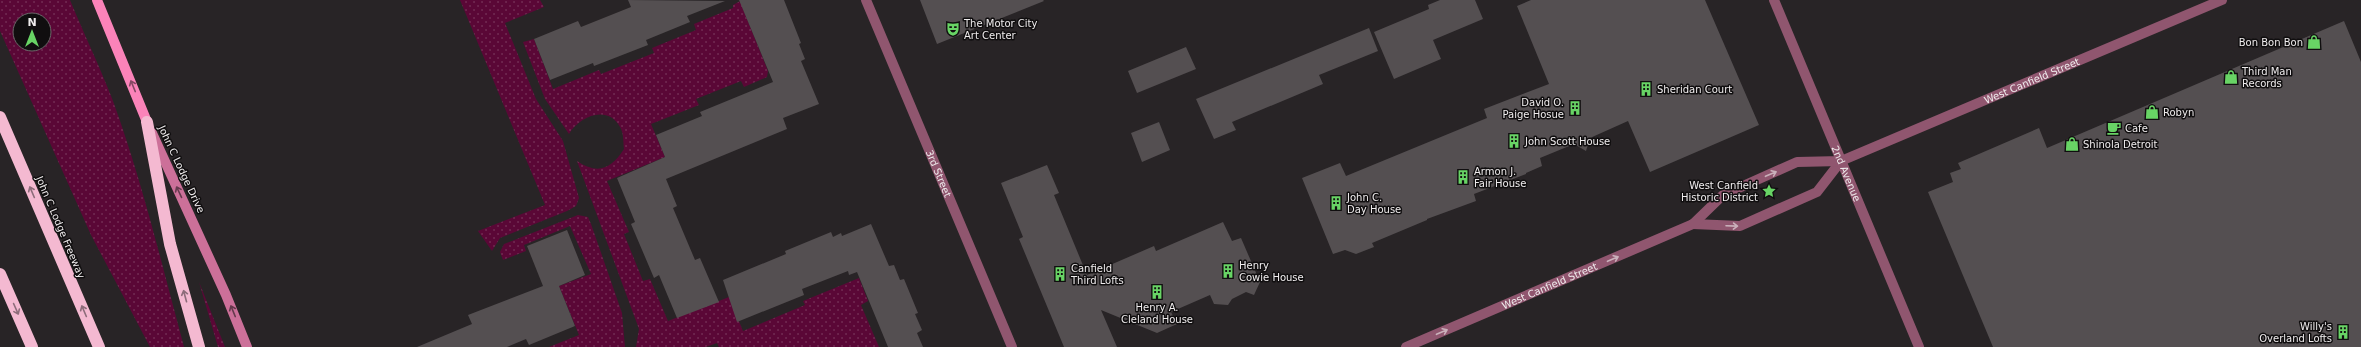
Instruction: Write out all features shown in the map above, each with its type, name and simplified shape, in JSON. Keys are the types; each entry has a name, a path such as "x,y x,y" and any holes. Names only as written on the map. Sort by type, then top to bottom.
{"highway":[{"name":"John C Lodge Freeway","path":"0,117 99,347"},
{"path":"147,122 170,244 199,347"},
{"path":"0,274 32,347"}],"main road":[{"name":"John C Lodge Drive","path":"97,0 147,122 226,295 247,347"}],"street":[{"name":"3rd Street","path":"866,0 1012,347"},
{"name":"2nd Avenue","path":"1774,0 1919,347"},
{"name":"West Canfield Street","path":"1406,347 1693,224 1723,195 1797,162 1840,160 2222,0"},
{"name":"West Canfield Street","path":"1693,224 1740,226 1817,192 1840,160"}],"shaded area":[{"path":"0,0 70,0 108,88 123,131 151,223 184,347 150,347 91,235 0,31"},
{"path":"460,0 540,0 544,7 505,23 536,99 563,141 579,198 576,206 567,211 500,238 492,251 478,231 545,205"},
{"path":"742,0 743,9 768,71 767,77 744,87 741,81 696,99 699,105 651,124 665,157 607,181 629,232 624,234 643,281 650,279 668,321 729,297 743,331 805,305 803,301 859,278 868,301 861,305 879,347 719,347 717,343 706,347 636,347 639,329 577,161 591,168 598,169 609,165 624,149 621,129 614,120 608,116 601,115 586,118 579,122 569,134 545,99 523,42 534,39 553,89 599,70 601,74 654,53 652,48 696,30 694,24 733,8 733,5"},
{"path":"578,215 588,217 591,224 622,313 625,347 549,347 579,335 559,286 591,274 570,226 524,245 526,251 503,260 500,252 504,244"},
{"path":"199,282 225,347 218,347"}],"building":[{"path":"628,0 725,1 687,16 690,22 646,40 648,45 594,66 593,63 550,80 534,39 578,21 581,27 631,7"},
{"path":"739,0 784,0 801,43 799,44 805,59 801,61 819,104 783,118 787,129 666,179 677,206 673,208 695,260 700,258 719,302 677,318 659,275 654,278 631,224 635,222 617,178 665,157 656,135 702,116 700,112 773,82"},
{"name":"The Motor City Art Center","path":"920,0 1043,0 1044,1 937,44"},
{"path":"1440,0 1475,0 1483,19 1433,40 1441,59 1394,79 1374,32 1429,9 1428,5"},
{"path":"1531,0 1705,0 1759,125 1650,172 1628,121 1590,138 1586,151 1574,144 1540,158 1542,166 1526,174 1474,194 1476,201 1427,219 1372,243 1374,247 1356,254 1345,250 1333,254 1302,178 1340,163 1346,176 1487,118 1484,109 1549,84 1517,6"},
{"path":"2344,21 2361,62 2361,347 1993,347 1928,192 1953,182 1950,173 1961,169 1958,163 2039,128 2047,148"},
{"path":"1369,28 1378,51 1319,75 1323,84 1232,122 1236,130 1214,139 1196,99"},
{"path":"1186,47 1196,69 1137,93 1128,71"},
{"path":"1159,122 1170,150 1142,162 1131,133"},
{"path":"1047,165 1059,193 1054,195 1087,275 1154,246 1156,251 1223,222 1232,241 1241,238 1260,282 1254,295 1246,292 1232,299 1228,305 1214,304 1210,295 1171,312 1177,324 1157,333 1101,310 1117,347 1064,347 1019,239 1023,237 1001,183"},
{"path":"871,224 889,266 894,265 900,280 904,279 918,313 915,314 922,330 917,333 923,347 888,347 857,272 849,275 848,271 802,289 804,295 737,322 723,280 786,254 785,251 831,232 833,237 841,233 842,236"},
{"path":"567,230 585,275 559,286 575,326 529,345 526,339 507,347 417,347 472,324 468,315 543,286 527,246"}],"place":[{"name":"The Motor City Art Center","path":"953,29"},
{"name":"Bon Bon Bon","path":"2314,42"},
{"name":"Third Man Records","path":"2231,77"},
{"name":"Sheridan Court","path":"1646,89"},
{"name":"David O. Paige Hosue","path":"1575,108"},
{"name":"Robyn","path":"2152,112"},
{"name":"Cafe","path":"2114,128"},
{"name":"John Scott House","path":"1514,141"},
{"name":"Shinola Detroit","path":"2072,144"},
{"name":"Armon J. Fair House","path":"1463,177"},
{"name":"West Canfield Historic District","path":"1769,191"},
{"name":"John C. Day House","path":"1336,203"},
{"name":"Henry Cowie House","path":"1228,271"},
{"name":"Canfield Third Lofts","path":"1060,274"},
{"name":"Henry A. Cleland House","path":"1157,292"},
{"name":"Willy's Overland Lofts","path":"2343,332"}]}
